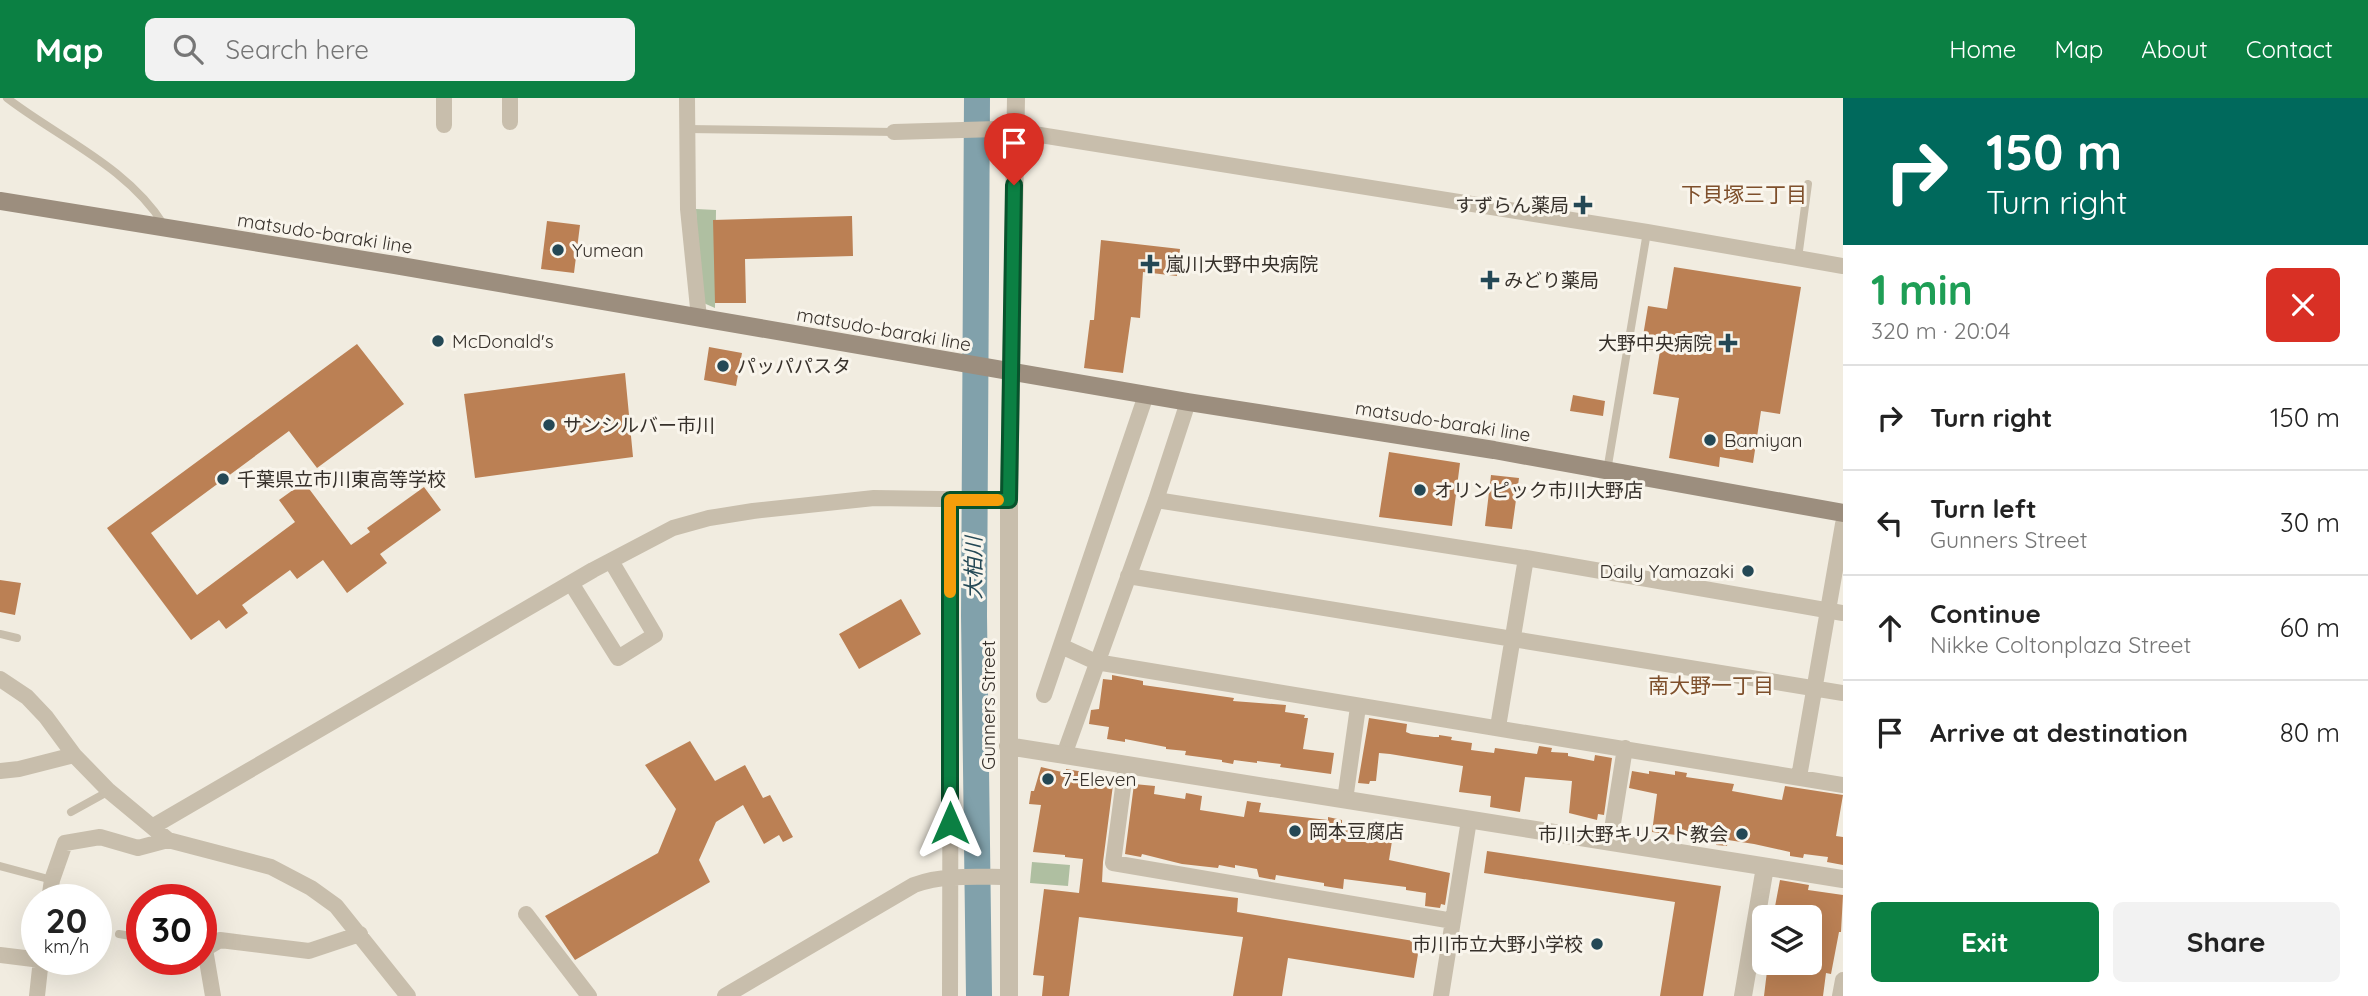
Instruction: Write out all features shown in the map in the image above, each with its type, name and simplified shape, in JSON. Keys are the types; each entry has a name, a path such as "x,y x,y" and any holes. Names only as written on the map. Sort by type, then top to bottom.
{"main road":[{"name":"matsudo-baraki line","path":"0,201 395,265 1146,395 1482,448 1843,513"}],"street":[{"path":"444,98 444,125"},
{"path":"510,98 510,122"},
{"path":"687,98 688,209 699,318"},
{"name":"Gunners Street","path":"1009,996 1009,500 1003,371 1006,130 1016,98"},
{"path":"894,132 1006,130 1647,232 1843,266"},
{"path":"1044,695 1146,395"},
{"path":"1064,755 1156,500 1188,402"},
{"path":"152,827 571,583 673,528 709,518 753,511 874,498 1009,500"},
{"path":"950,500 950,996"},
{"path":"1156,500 1525,558 1835,611"},
{"path":"1799,777 1814,688 1835,611 1843,524"},
{"path":"1497,727 1525,558"},
{"path":"571,583 618,658 655,635 611,561"},
{"path":"1128,576 1843,693"},
{"path":"1061,646 1096,662 1843,785"},
{"path":"0,679 27,697 46,717 74,755 108,791 169,839 271,867 311,888 336,906 408,996"},
{"path":"1345,800 1358,707"},
{"path":"1008,746 1843,879"},
{"path":"1610,842 1625,748"},
{"path":"0,771 74,755"},
{"path":"1126,765 1113,863 1453,922"},
{"path":"1441,996 1469,820"},
{"path":"52,884 65,843 100,836 138,848 169,839"},
{"path":"1743,996 1765,867"},
{"path":"725,996 914,885 930,879 949,877 1009,877"},
{"path":"526,914 589,996"},
{"path":"217,942 309,951 360,934"},
{"path":"0,955 21,957"},
{"path":"37,996 39,975"},
{"path":"209,975 213,996"},
{"path":"1840,996 1843,980"}],"lane":[{"path":"7,98 90,153 136,191 156,212 166,229"},
{"path":"686,129 894,132"},
{"path":"1798,258 1808,184"},
{"path":"1608,471 1647,232"},
{"path":"0,634 17,639"},
{"path":"71,812 108,791"},
{"path":"0,866 52,880"},
{"path":"119,934 126,935"}],"green space":[{"path":"696,209 716,210 715,308 699,301"},
{"path":"1032,862 1070,865 1068,886 1030,883"}],"building":[{"path":"852,216 853,256 745,259 746,303 715,303 713,220"},
{"path":"547,221 580,225 574,273 541,269"},
{"path":"1101,240 1180,249 1177,276 1143,272 1140,318 1131,317 1123,373 1084,368 1090,320 1094,320"},
{"path":"1674,267 1801,287 1780,414 1761,411 1753,463 1720,457 1719,467 1669,458 1679,398 1653,394 1660,351 1641,348 1648,306 1667,309"},
{"path":"357,344 404,404 317,468 289,431 151,533 197,595 295,522 279,500 304,482 351,545 370,532 367,528 424,487 441,510 380,554 387,563 347,593 323,560 297,579 290,570 242,605 248,613 226,629 219,620 191,640 107,528"},
{"path":"709,347 742,353 736,386 704,380"},
{"name":"サンシルバー市川","path":"625,373 633,457 475,478 464,394"},
{"path":"1573,395 1605,401 1603,416 1570,411"},
{"name":"オリンピック市川大野店","path":"1389,452 1460,463 1452,526 1379,517"},
{"path":"1491,475 1519,478 1512,529 1485,526"},
{"path":"0,580 21,583 15,615 0,612"},
{"path":"901,599 921,634 859,669 839,634"},
{"path":"1112,675 1143,681 1143,685 1234,698 1233,701 1286,705 1285,712 1305,715 1304,718 1308,718 1303,749 1334,753 1331,774 1257,761 1234,760 1233,764 1185,755 1186,751 1166,747 1125,739 1125,742 1107,739 1109,727 1089,724 1091,710 1099,709 1103,679 1112,680"},
{"path":"1369,718 1407,724 1406,732 1411,734 1434,737 1439,735 1472,743 1471,750 1494,753 1495,748 1537,754 1539,746 1552,748 1551,752 1568,753 1568,756 1594,761 1595,755 1612,758 1604,815 1598,814 1597,820 1569,813 1572,781 1525,777 1520,812 1490,807 1491,796 1459,792 1463,766 1390,754 1379,753 1376,781 1370,781 1369,784 1358,783"},
{"path":"690,741 715,781 745,765 763,798 770,795 793,837 783,842 779,835 764,844 743,805 716,822 699,860 710,882 575,960 545,916 658,853 676,809 645,765"},
{"path":"1041,767 1066,773 1066,769 1114,777 1102,882 1238,898 1237,912 1420,942 1414,978 1288,958 1282,996 1233,996 1243,937 1079,917 1069,996 1042,996 1044,976 1033,975 1044,889 1079,893 1083,859 1033,852 1041,805 1029,804 1031,791 1034,791"},
{"path":"1632,771 1675,775 1675,771 1687,773 1686,777 1734,784 1732,791 1782,800 1785,786 1843,795 1836,836 1843,837 1843,865 1827,862 1828,857 1804,854 1803,858 1790,856 1790,852 1754,844 1728,840 1727,846 1716,845 1716,840 1652,832 1657,794 1629,788"},
{"path":"1134,784 1155,786 1154,794 1185,799 1186,793 1202,796 1200,810 1244,817 1247,801 1261,803 1259,812 1328,820 1328,817 1342,820 1342,824 1368,827 1369,823 1383,825 1384,821 1395,822 1389,860 1450,873 1445,905 1441,904 1440,908 1425,906 1426,893 1406,890 1406,887 1344,879 1343,889 1276,875 1275,880 1259,877 1257,869 1235,865 1235,868 1219,865 1218,868 1182,864 1142,854 1141,857 1125,854"},
{"name":"市川市立大野小学校","path":"1487,851 1721,886 1703,996 1660,996 1675,902 1484,873"},
{"path":"1780,880 1809,885 1808,890 1843,895 1841,932 1831,974 1826,973 1823,996 1764,996 1767,975 1822,975 1822,905 1775,905"}],"waterway":[{"name":"大柏川","path":"977,98 974,616 979,996"}],"slow traffic":[{"path":"950,592 950,500 998,500"}],"place":[{"name":"すずらん薬局","path":"1583,205"},
{"name":"Yumean","path":"558,250"},
{"name":"嵐川大野中央病院","path":"1150,264"},
{"name":"みどり薬局","path":"1490,280"},
{"name":"McDonald's","path":"438,341"},
{"name":"大野中央病院","path":"1728,343"},
{"name":"パッパパスタ","path":"723,366"},
{"name":"サンシルバー市川","path":"549,425"},
{"name":"Bamiyan","path":"1710,440"},
{"name":"千葉県立市川東高等学校","path":"223,479"},
{"name":"オリンピック市川大野店","path":"1420,490"},
{"name":"Daily Yamazaki","path":"1748,571"},
{"name":"7-Eleven","path":"1048,779"},
{"name":"岡本豆腐店","path":"1295,831"},
{"name":"市川大野キリスト教会","path":"1742,834"},
{"name":"市川市立大野小学校","path":"1597,944"}],"district":[{"name":"下貝塚三丁目","path":"1744,195"},
{"name":"南大野一丁目","path":"1711,686"}],"route":[{"path":"950,823 950,500 1009,500 1014,185"}]}
